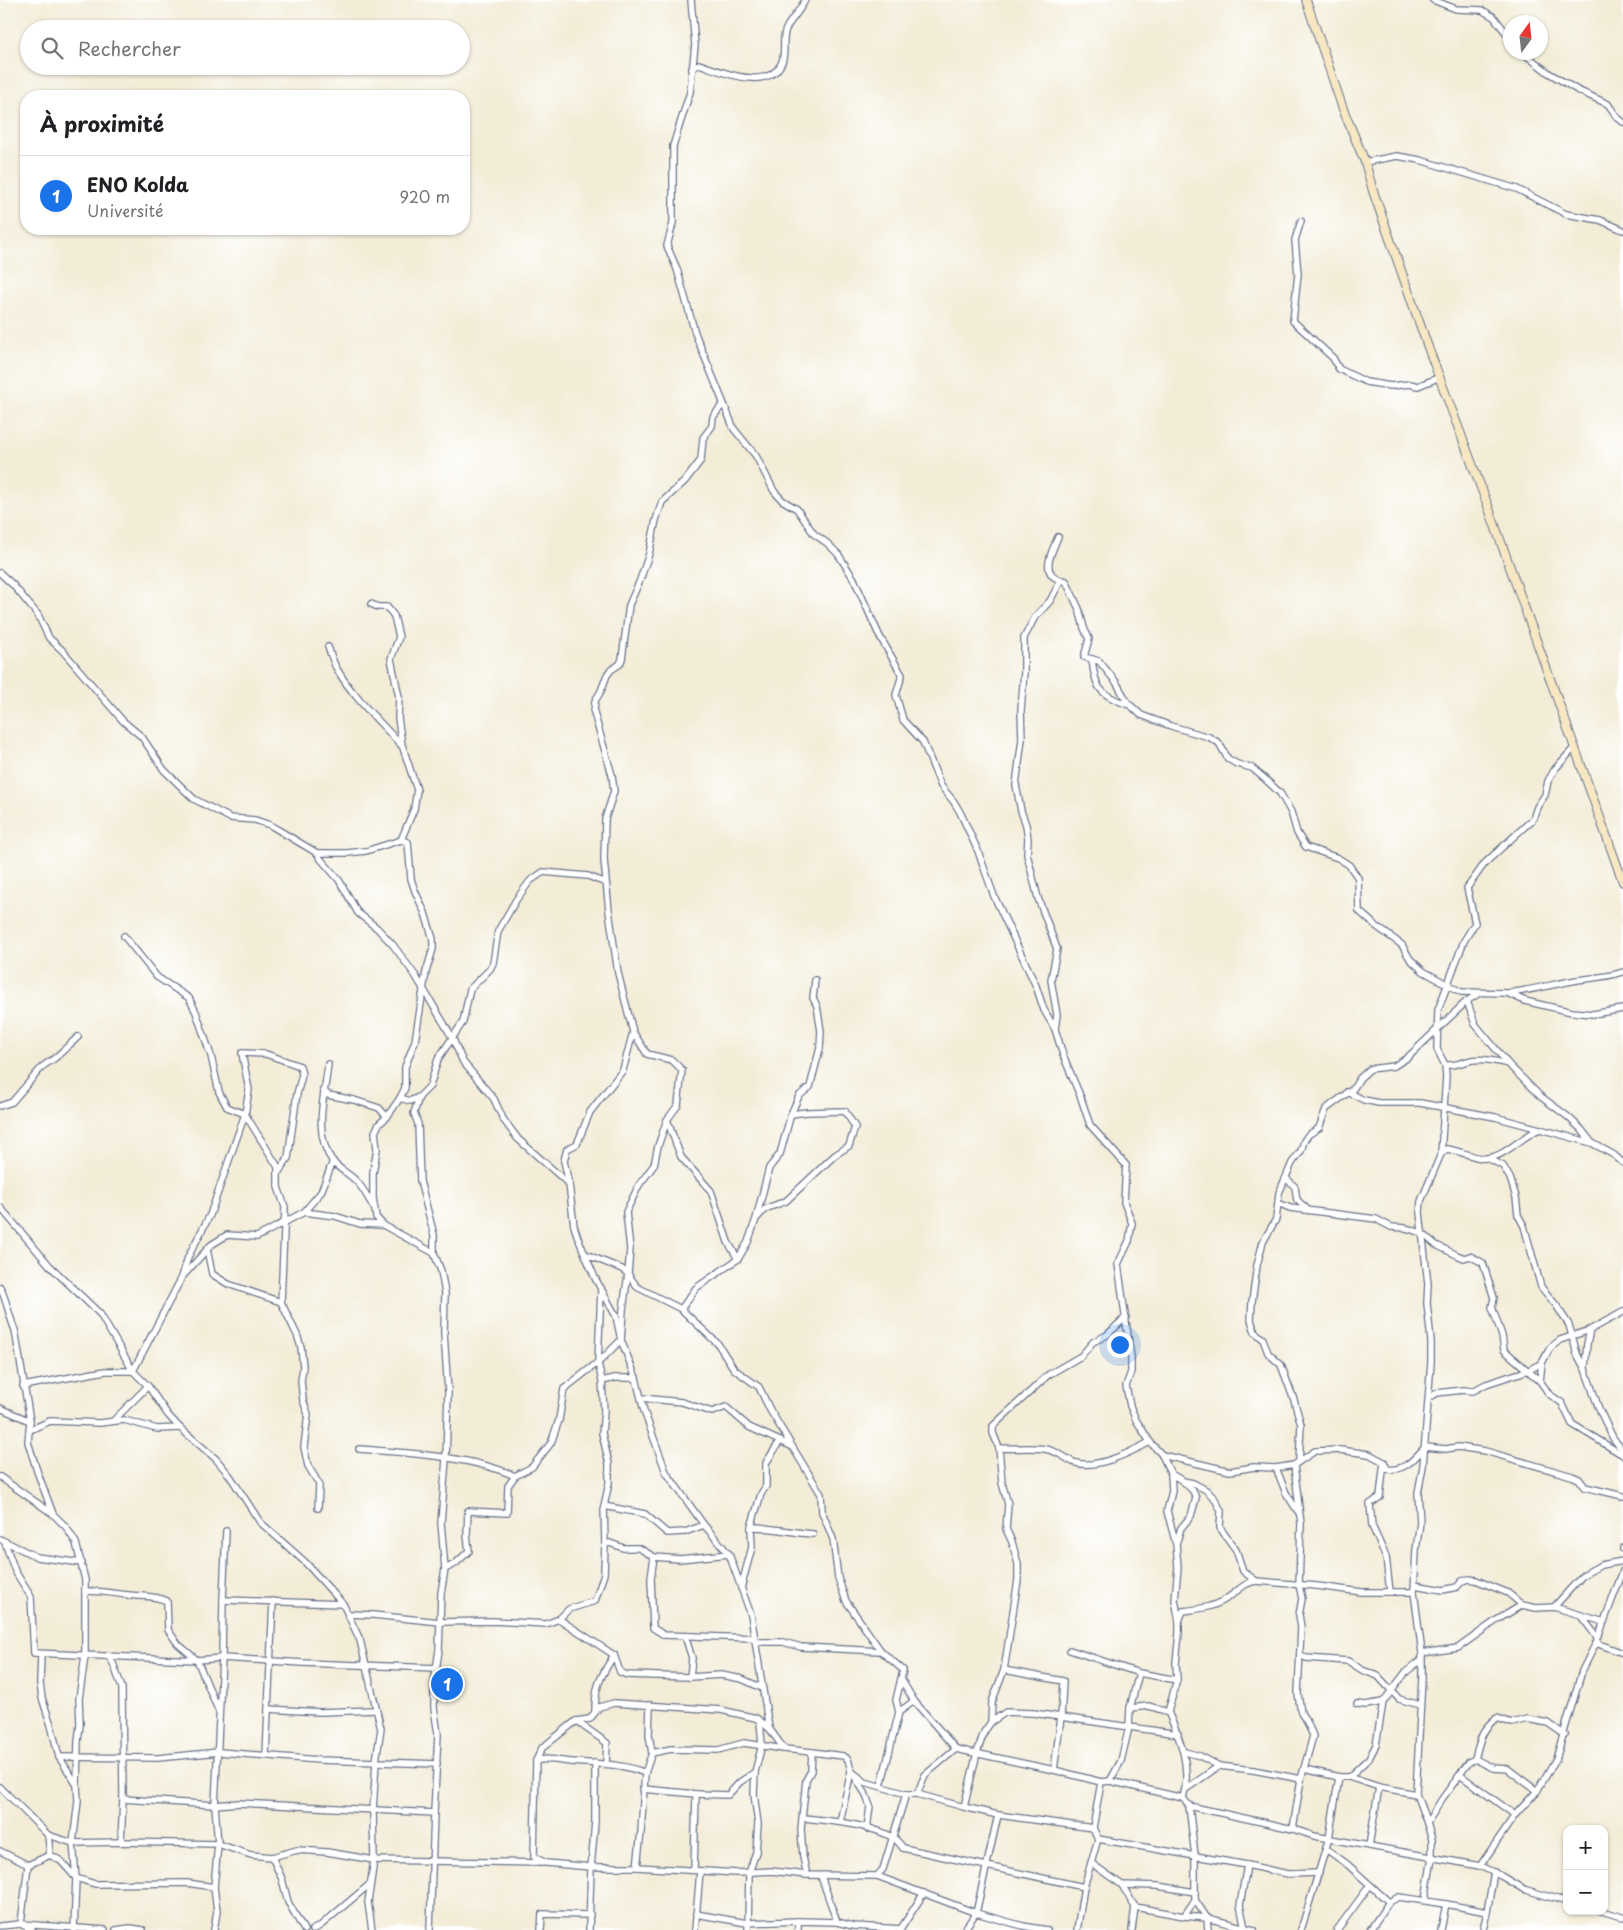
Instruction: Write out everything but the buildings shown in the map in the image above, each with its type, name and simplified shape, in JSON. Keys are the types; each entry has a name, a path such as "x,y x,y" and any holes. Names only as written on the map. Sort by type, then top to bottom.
{"main road":[{"path":"1306,0 1344,109 1365,162 1373,191 1623,882"}],"street":[{"path":"691,0 695,45 688,100 673,146 673,223 667,246 677,269 695,333 734,430 764,468 774,491 782,500 797,509 814,534 838,554 854,579 880,635 902,675 896,696 903,720 922,742 941,786 960,812 978,851 994,896 1036,986 1044,1010 1055,1029 1090,1125 1126,1165 1124,1202 1132,1223 1130,1241 1118,1264 1131,1358 1131,1372 1126,1386 1130,1406 1150,1442 1162,1455 1171,1474 1172,1490 1167,1511 1176,1544 1178,1567 1175,1600 1179,1633 1176,1663 1177,1680 1168,1712 1185,1752 1186,1789 1183,1798"},
{"path":"692,69 699,64 730,76 758,78 772,74 781,64 786,30 806,0"},
{"path":"1433,0 1456,8 1482,10 1494,17 1503,29"},
{"path":"1532,60 1577,90 1608,104 1623,122"},
{"path":"1365,162 1397,156 1420,160 1517,189 1566,214 1600,220 1623,230"},
{"path":"1301,221 1294,240 1298,274 1292,321 1333,358 1339,369 1366,382 1391,386 1410,384 1418,386 1440,377"},
{"path":"445,1570 455,1564 469,1551 466,1535 468,1512 507,1512 508,1486 515,1476 532,1467 550,1443 560,1420 564,1389 598,1363 621,1340 630,1249 626,1212 638,1185 654,1165 667,1120 678,1105 682,1070 672,1060 647,1054 633,1032 618,973 604,860 605,819 614,791 612,776 594,713 595,701 607,675 620,664 622,659 629,605 649,554 662,502 685,481 701,460 703,438 712,426 713,417 722,404"},
{"path":"1058,537 1048,563 1050,573 1057,579 1066,581 1079,610 1089,639 1084,657 1099,661 1132,706 1141,715 1209,737 1219,743 1228,759 1237,764 1252,768 1265,779 1280,793 1292,812 1297,833 1306,847 1338,858 1349,865 1358,878 1359,911 1402,945 1410,959 1423,971 1461,992 1478,994 1506,994 1536,990 1623,972"},
{"path":"0,573 38,615 49,638 62,650 123,720 142,737 164,770 194,799 230,818 255,820 270,824 317,853 366,851 401,840 408,842 411,879 426,914 433,939 433,949 426,972 415,1041 405,1067 405,1088 400,1098 387,1117 379,1124 375,1132 376,1149 373,1173 375,1210 376,1217 383,1225 434,1253"},
{"path":"1055,1029 1057,1015 1051,980 1057,949 1038,898 1027,854 1028,839 1026,825 1016,785 1022,739 1021,710 1024,638 1035,617 1050,601 1061,580"},
{"path":"371,604 378,607 387,607 394,616 398,626 399,637 391,659 399,697 398,718 402,745 417,790 414,809 401,840"},
{"path":"328,647 336,669 345,681 366,708 402,745"},
{"path":"1092,659 1094,679 1103,693 1132,706"},
{"path":"1425,1900 1432,1858 1432,1840 1416,1794 1422,1678 1414,1592 1416,1550 1420,1522 1418,1493 1425,1447 1431,1341 1427,1302 1428,1284 1420,1213 1421,1201 1441,1154 1445,1108 1445,1065 1437,1049 1438,1010 1446,984 1464,941 1475,923 1467,888 1485,863 1533,819 1537,806 1545,795 1548,781 1555,769 1574,748"},
{"path":"319,857 339,880 358,913 377,928 393,945 452,1037 463,1062 494,1099 503,1119 518,1139 569,1184"},
{"path":"400,1098 410,1101 418,1097 430,1086 438,1060 463,1022 470,989 490,969 493,963 498,931 516,900 530,882 543,872 588,876 606,883"},
{"path":"124,936 157,977 189,998 196,1012 211,1056 219,1092 227,1107 245,1114 278,1167 278,1187 285,1207 281,1302 301,1347 303,1360 301,1381 303,1400 308,1414 304,1447 308,1466 319,1484 318,1508"},
{"path":"681,1309 696,1288 738,1258 748,1242 769,1168 780,1154 791,1114 799,1096 810,1087 820,1048 821,1031 818,1006 813,998 815,980"},
{"path":"1293,1828 1301,1779 1313,1736 1301,1713 1298,1694 1301,1627 1299,1615 1302,1599 1299,1585 1301,1514 1297,1463 1301,1425 1281,1365 1268,1353 1263,1339 1255,1332 1251,1320 1257,1265 1263,1242 1276,1219 1279,1193 1292,1163 1302,1151 1304,1141 1308,1135 1319,1128 1326,1109 1353,1089 1360,1078 1370,1069 1394,1066 1407,1058 1467,1001 1478,994"},
{"path":"1506,994 1525,1001 1572,1012 1593,1014 1623,1009"},
{"path":"1467,1001 1475,1024 1509,1064 1540,1096 1581,1129 1592,1143"},
{"path":"633,1032 623,1070 590,1112 578,1144 567,1149 564,1161 574,1226 585,1254 616,1316 621,1340 636,1378 666,1472 704,1525 729,1554 751,1615 769,1728"},
{"path":"0,1106 12,1102 43,1066 78,1037"},
{"path":"134,1371 182,1277 188,1257 210,1215 245,1114 249,1090 242,1053 266,1054 300,1066 302,1075 297,1094 288,1158 278,1173"},
{"path":"1445,1065 1454,1066 1473,1060 1493,1060 1509,1064"},
{"path":"328,1064 321,1106 321,1126 327,1150 333,1161 357,1182 375,1210"},
{"path":"323,1090 328,1095 354,1100 379,1108 387,1117"},
{"path":"1347,1092 1364,1100 1379,1103 1420,1103 1541,1128 1592,1143 1614,1155 1623,1163"},
{"path":"414,1113 418,1097"},
{"path":"410,1101 418,1124 420,1181 434,1235 434,1253 441,1270 445,1293 444,1333 448,1392 446,1459 441,1522 445,1570 440,1622 440,1650 434,1684 434,1708 438,1734 430,1930"},
{"path":"756,1219 765,1209 786,1200 835,1155 850,1146 855,1127 845,1111 791,1114"},
{"path":"667,1120 681,1157 711,1191 728,1242 738,1258"},
{"path":"1441,1154 1446,1149 1482,1158 1496,1157 1528,1134 1541,1128"},
{"path":"1488,1158 1503,1166 1510,1178 1516,1197 1518,1215 1524,1226 1541,1287 1569,1325 1577,1354 1585,1369 1599,1409 1613,1438 1623,1453"},
{"path":"182,1277 207,1249 227,1235 257,1237 304,1212 321,1192 333,1161"},
{"path":"1286,1178 1295,1187 1297,1200 1308,1210"},
{"path":"1278,1204 1290,1208 1376,1219 1391,1227 1406,1228 1422,1233 1436,1245 1457,1256 1464,1258 1470,1256 1483,1263 1494,1298 1492,1306 1502,1336 1504,1350 1540,1381 1549,1394 1562,1403 1572,1424 1623,1453"},
{"path":"0,1208 50,1266 100,1314 134,1371 148,1386 168,1415 216,1459 230,1476 260,1522 305,1562 343,1604 349,1614 360,1640 381,1729 376,1761 373,1811 374,1860 368,1902 372,1930"},
{"path":"304,1212 335,1216 360,1224 383,1225"},
{"path":"207,1249 212,1274 228,1284 281,1302"},
{"path":"585,1254 622,1269 637,1287 681,1309 718,1344 734,1369 759,1387 791,1446 821,1494 822,1512 833,1539 838,1578 846,1601 881,1651 903,1670 896,1700 899,1712 881,1786"},
{"path":"0,1287 7,1301 9,1316 15,1330 22,1386 30,1421 28,1442 53,1514"},
{"path":"349,1614 440,1622 493,1621 546,1624 559,1619 569,1609 595,1601 604,1574 604,1506 609,1483 609,1464 602,1433 604,1410 602,1381 598,1363 601,1288"},
{"path":"1540,1381 1542,1363 1550,1348 1560,1340 1590,1330 1623,1312"},
{"path":"991,1722 992,1702 1004,1670 1018,1580 1018,1564 1006,1529 1008,1504 1000,1468 999,1448 993,1432 993,1426 1048,1375 1081,1356 1093,1342 1107,1334 1126,1318"},
{"path":"1585,1369 1590,1330"},
{"path":"1429,1398 1436,1393 1463,1390 1473,1391 1486,1384 1528,1370 1542,1363"},
{"path":"22,1386 105,1371 134,1371"},
{"path":"602,1381 615,1378 636,1378"},
{"path":"113,1421 148,1386"},
{"path":"641,1398 682,1402 712,1412 726,1407 749,1427 791,1446"},
{"path":"0,1408 30,1421"},
{"path":"30,1430 50,1421 100,1423 124,1420 157,1429 180,1428"},
{"path":"741,1588 752,1546 751,1527 761,1494 766,1486 766,1463 780,1442"},
{"path":"999,1448 1045,1449 1061,1453 1074,1462 1098,1465 1132,1452 1150,1442"},
{"path":"1162,1455 1230,1471 1254,1467 1276,1468 1297,1463 1316,1451 1340,1450 1370,1454 1384,1462 1387,1468 1395,1470 1413,1460 1425,1447"},
{"path":"1425,1447 1446,1449 1458,1447 1507,1456 1572,1476 1579,1479 1585,1488 1623,1496"},
{"path":"359,1449 482,1464 498,1468 515,1476"},
{"path":"1384,1462 1380,1498 1370,1504 1372,1526 1386,1557 1390,1592"},
{"path":"1276,1468 1286,1493 1301,1514"},
{"path":"1171,1474 1183,1481 1193,1491 1196,1498 1191,1516 1181,1528 1176,1544"},
{"path":"0,1477 53,1514 66,1527 76,1543 82,1563 85,1591 85,1656 79,1699 78,1801 73,1844 76,1878 74,1929"},
{"path":"1183,1481 1193,1483 1206,1490 1215,1499 1221,1511 1220,1528 1236,1550 1243,1571 1256,1581"},
{"path":"604,1506 645,1514 667,1533 685,1532 704,1525"},
{"path":"751,1527 764,1527 790,1533 813,1534"},
{"path":"214,1930 217,1911 214,1887 218,1844 216,1806 226,1531"},
{"path":"3,1541 37,1557 82,1563"},
{"path":"3,1541 15,1571 31,1597 34,1654 197,1660 222,1658 437,1668"},
{"path":"605,1544 610,1543 623,1548 639,1548 654,1557 680,1559 729,1554"},
{"path":"654,1557 651,1578 654,1628 664,1635 783,1642 801,1647 881,1651"},
{"path":"1554,1607 1583,1575 1601,1565 1623,1561"},
{"path":"1480,1866 1515,1815 1538,1791 1556,1759 1582,1671 1604,1622 1623,1571"},
{"path":"1415,1585 1443,1590 1456,1587 1462,1581 1469,1579 1508,1593 1522,1605 1536,1608 1554,1607 1604,1622"},
{"path":"1179,1621 1183,1611 1207,1609 1228,1598 1246,1583 1256,1581 1362,1592 1414,1592"},
{"path":"85,1591 102,1591 130,1596 158,1596 167,1600 168,1630 178,1644 197,1660 220,1714"},
{"path":"223,1600 343,1604"},
{"path":"266,1755 273,1601"},
{"path":"1349,1777 1369,1758 1376,1745 1383,1702 1421,1656 1458,1648 1522,1605"},
{"path":"1580,1614 1596,1640 1623,1653"},
{"path":"559,1619 614,1654 620,1672 627,1675 728,1676 742,1679 762,1688"},
{"path":"686,1636 692,1658 690,1676"},
{"path":"1070,1650 1139,1673 1177,1680"},
{"path":"594,1712 598,1680 614,1654"},
{"path":"1300,1654 1306,1658 1348,1661 1362,1670 1378,1676 1399,1698 1420,1705"},
{"path":"41,1655 40,1683 42,1698 59,1757 77,1785"},
{"path":"108,1656 116,1670 122,1688 121,1842"},
{"path":"1004,1670 1063,1681 1061,1717 1054,1770"},
{"path":"1110,1782 1121,1761 1129,1727 1130,1708 1139,1673"},
{"path":"901,1679 914,1701 956,1749 1101,1782 1110,1782 1183,1798 1190,1806 1195,1856 1195,1900 1207,1918 1208,1930"},
{"path":"899,1712 914,1701"},
{"path":"1357,1704 1366,1705 1383,1702"},
{"path":"546,1863 534,1857 536,1761 542,1748 576,1721 590,1719 599,1707 614,1703 721,1710 756,1718 769,1728 784,1749"},
{"path":"637,1867 645,1774 652,1753 649,1735 650,1705"},
{"path":"1130,1708 1149,1706 1168,1712"},
{"path":"268,1709 320,1712 375,1710"},
{"path":"964,1807 984,1732 991,1722 1006,1712 1033,1713 1178,1734"},
{"path":"1427,1823 1469,1762 1475,1758 1480,1738 1490,1722 1496,1718 1512,1723 1526,1719 1548,1723 1564,1735"},
{"path":"576,1721 606,1743 606,1764"},
{"path":"747,1927 749,1873 756,1852 758,1824 754,1794 755,1772 762,1745 760,1721"},
{"path":"652,1753 671,1749 718,1750 744,1743 842,1756 850,1762 851,1771 840,1822"},
{"path":"917,1794 925,1775 956,1749"},
{"path":"59,1757 158,1758 219,1752 319,1760 437,1764"},
{"path":"807,1875 803,1856 801,1829 806,1780 811,1771 812,1752"},
{"path":"1185,1752 1200,1756 1219,1766 1301,1779"},
{"path":"536,1761 544,1758 606,1764 636,1769 645,1774"},
{"path":"1475,1758 1493,1768 1508,1769 1538,1791"},
{"path":"589,1930 595,1822 595,1763"},
{"path":"1186,1789 1219,1766"},
{"path":"1304,1769 1339,1777 1349,1777 1380,1787 1416,1794"},
{"path":"851,1771 866,1782 906,1794 917,1794 998,1816 1093,1828"},
{"path":"851,1771 865,1793 870,1806 867,1829"},
{"path":"643,1790 728,1795 740,1782 755,1772"},
{"path":"1460,1775 1515,1815"},
{"path":"1301,1930 1329,1838 1339,1777"},
{"path":"1077,1930 1084,1887 1098,1839 1093,1828 1101,1782"},
{"path":"0,1787 48,1835 73,1844 121,1842 218,1844 251,1855 272,1857 297,1850 328,1852 374,1860 546,1863 591,1867 637,1867 749,1873 770,1871 821,1876 877,1876 1022,1928 1047,1930"},
{"path":"1369,1846 1380,1787"},
{"path":"695,1930 697,1870 696,1794"},
{"path":"877,1876 883,1869 906,1794"},
{"path":"122,1799 216,1806 239,1803 434,1813"},
{"path":"1190,1806 1293,1828 1314,1836 1480,1866 1523,1889 1563,1901"},
{"path":"964,1930 976,1913 988,1867 998,1816"},
{"path":"803,1818 840,1822 867,1829 893,1837 903,1848 1084,1887"},
{"path":"48,1835 50,1855"},
{"path":"1098,1839 1288,1874 1319,1873"},
{"path":"1326,1849 1389,1902"},
{"path":"0,1852 28,1865 50,1855"},
{"path":"50,1855 61,1861 76,1878 95,1884 187,1882 214,1887"},
{"path":"272,1857 282,1880 288,1902 304,1930"},
{"path":"1091,1863 1122,1885 1135,1907 1132,1930"},
{"path":"21,1927 28,1865"},
{"path":"1245,1928 1240,1905 1247,1865"},
{"path":"1483,1930 1494,1872"},
{"path":"821,1876 836,1922"},
{"path":"312,1930 320,1926 370,1884"},
{"path":"1122,1885 1158,1886 1195,1892"},
{"path":"1337,1930 1370,1885"},
{"path":"696,1914 747,1927 798,1921 836,1922 853,1928 900,1930 924,1893"},
{"path":"1370,1930 1389,1902 1399,1897 1487,1912"},
{"path":"1184,1916 1195,1900"},
{"path":"1440,1930 1446,1904"},
{"path":"1135,1907 1207,1918 1254,1930"},
{"path":"1608,1913 1623,1917"},
{"path":"540,1930 542,1914 590,1915"},
{"path":"798,1921 798,1930"},
{"path":"0,1926 106,1930"},
{"path":"21,1927 32,1930"},
{"path":"116,1930 130,1928 143,1930"}],"place":[{"name":"ENO Kolda","path":"447,1684"}]}
